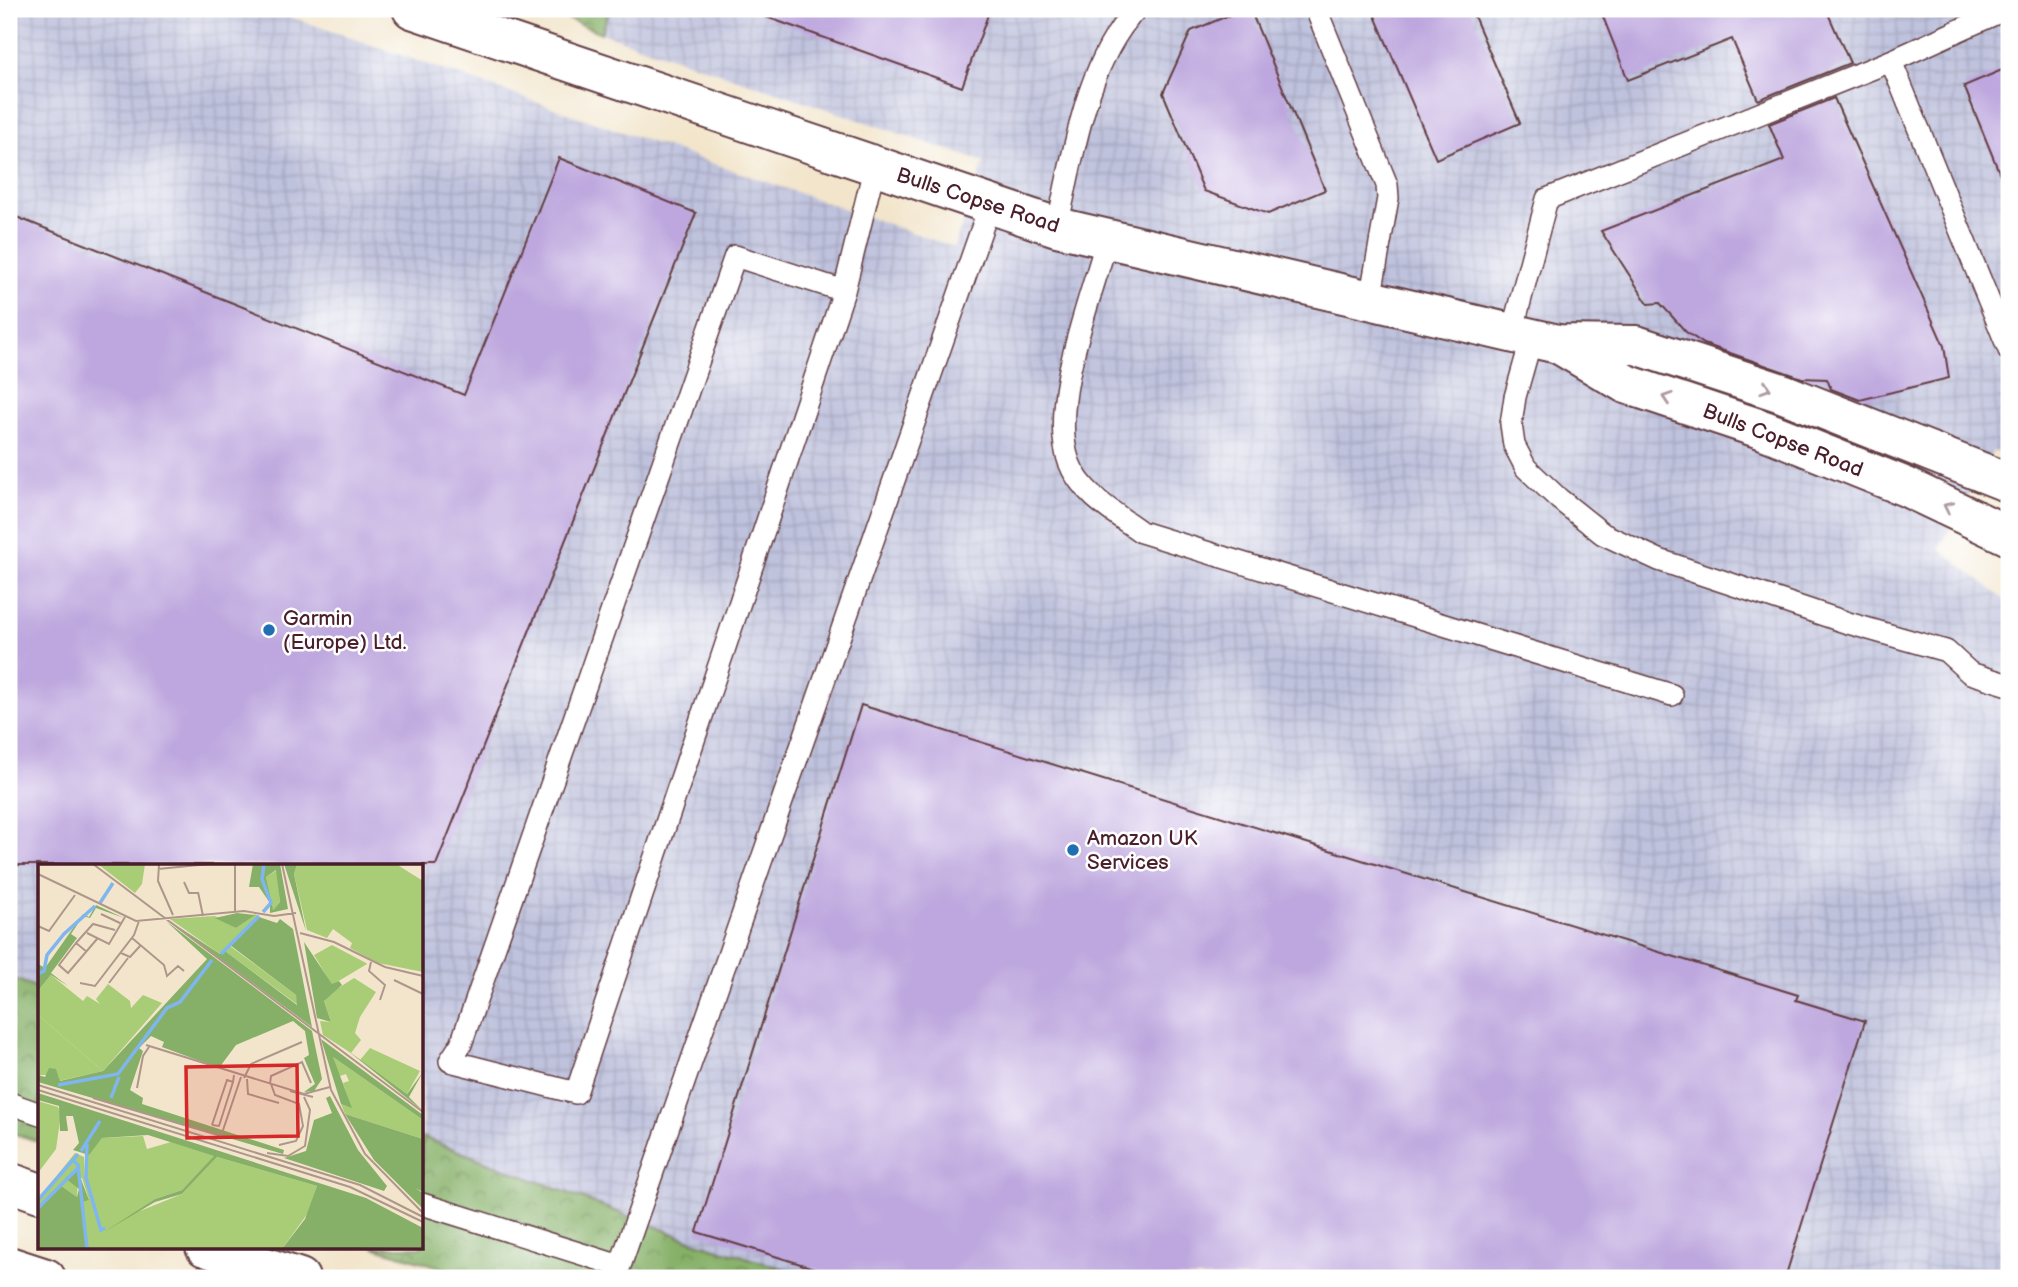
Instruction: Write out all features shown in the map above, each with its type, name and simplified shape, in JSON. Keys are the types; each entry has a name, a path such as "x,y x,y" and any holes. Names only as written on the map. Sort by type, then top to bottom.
{"street":[{"name":"Bulls Copse Road","path":"412,9 1056,227 1534,338 1636,345 1782,393 2009,483"},
{"name":"Bulls Copse Road","path":"1534,338 1626,384 1764,430 1906,487 2009,536"},
{"path":"9,1182 38,1192"},
{"path":"208,1248 300,1278"},
{"path":"9,1266 46,1278"}],"lane":[{"path":"1056,227 1089,93 1110,46 1136,9"},
{"path":"1316,9 1387,185 1388,198 1370,300"},
{"path":"2007,9 1891,61 1547,199 1534,338 1515,397 1511,424 1514,445 1526,468 1603,534 1660,560 1848,623 1946,651 1970,673 2009,685"},
{"path":"1891,61 2009,349"},
{"path":"844,291 735,256 461,1044 450,1061 576,1093 844,291 875,165"},
{"path":"424,1205 620,1266 990,205"},
{"path":"1107,239 1063,402 1063,431 1070,464 1090,492 1112,512 1141,532 1672,695"},
{"path":"9,1104 38,1113"}],"shaded area":[{"path":"9,9 268,9 954,247 984,162 601,33 610,9 2009,9 2009,456 1993,451 1939,549 2009,603 2009,1278 814,1278 693,1241 424,1138 424,864 38,864 38,988 9,977"}],"green space":[{"path":"544,9 610,9 601,33"},
{"path":"9,977 38,988 38,1141 9,1132"},
{"path":"424,1138 693,1241 814,1278 477,1278 376,1248 424,1248"}],"building":[{"path":"759,9 990,9 962,87 758,14"},
{"path":"1250,9 1325,190 1268,214 1204,191 1163,93 1191,31"},
{"path":"1372,9 1471,9 1520,123 1436,159"},
{"path":"1600,9 1826,9 1850,63 1758,100 1732,39 1628,80"},
{"path":"2009,67 2009,193 2008,194 1964,86"},
{"path":"1834,98 1944,346 1949,378 1860,400 1831,389 1827,379 1802,378 1704,344 1686,332 1660,303 1648,304 1601,231 1784,160 1769,124"},
{"name":"Garmin (Europe) Ltd.","path":"559,158 696,213 436,865 9,865 9,214 464,395"},
{"name":"Amazon UK Services","path":"861,705 1798,995 1796,1000 1865,1021 1785,1278 846,1278 697,1232"}],"place":[{"name":"Garmin (Europe) Ltd.","path":"269,630"},
{"name":"Amazon UK Services","path":"1073,850"}]}
